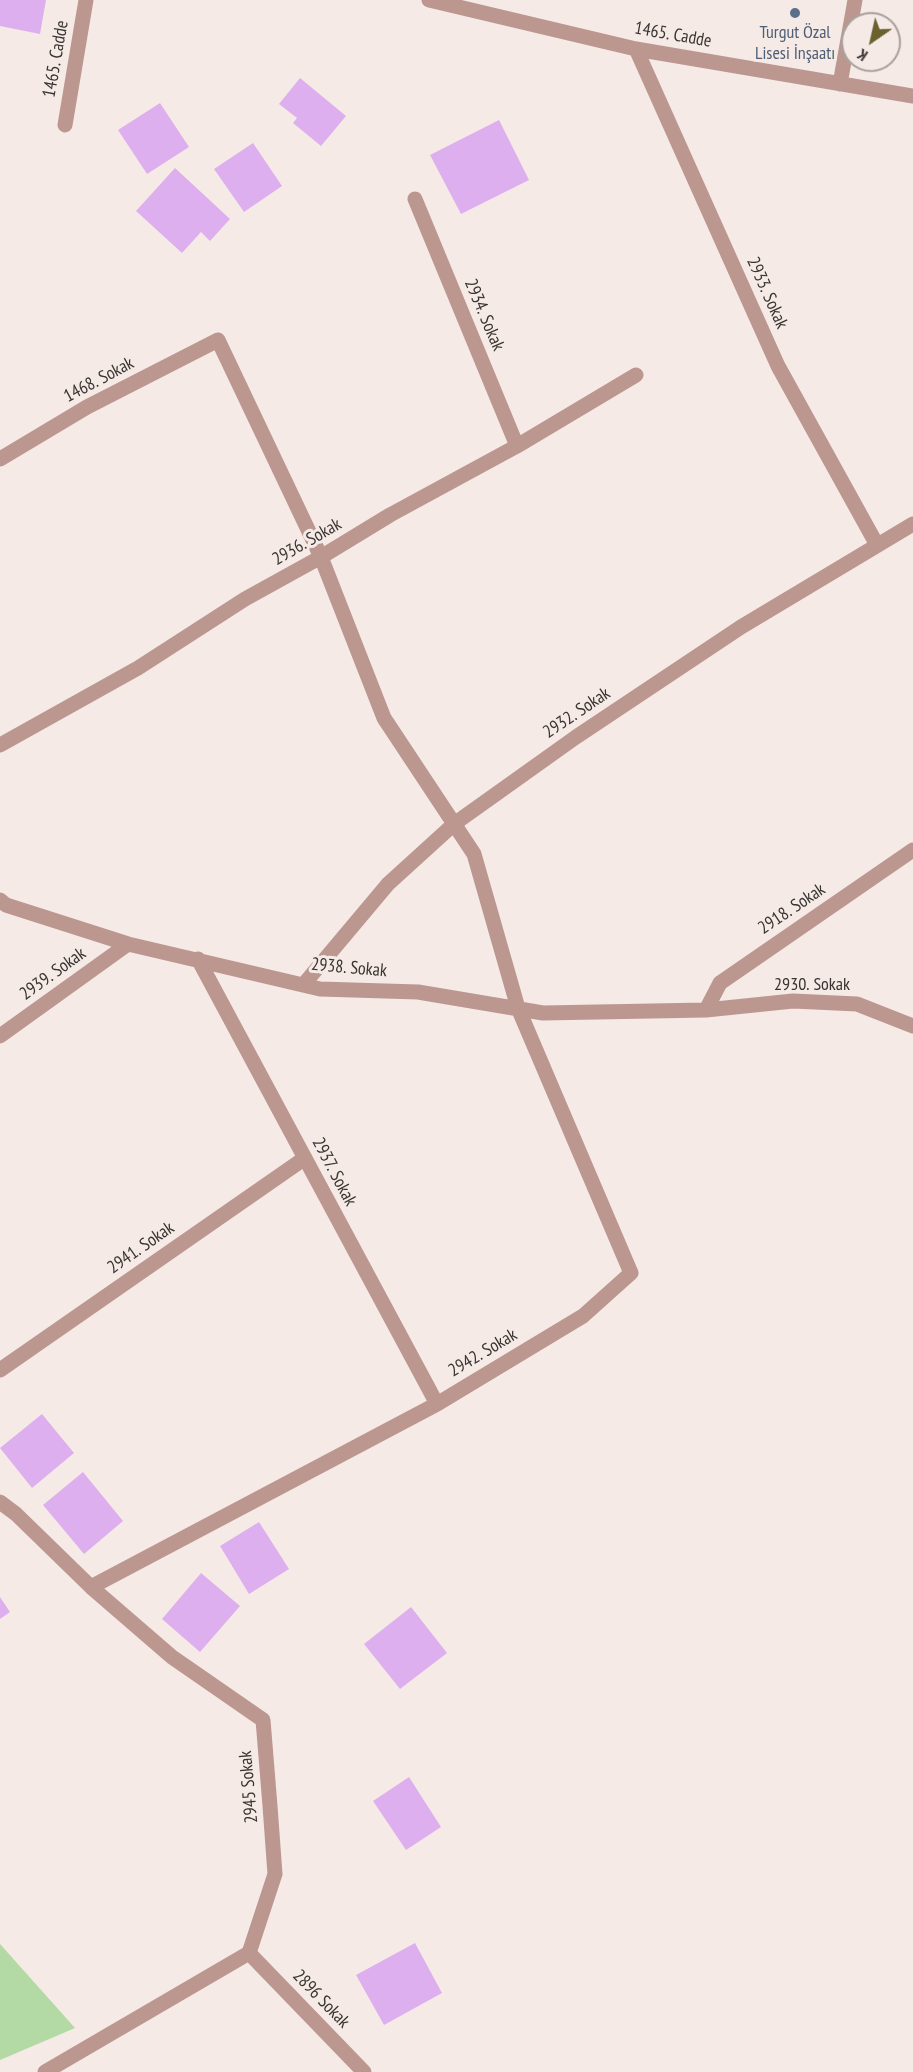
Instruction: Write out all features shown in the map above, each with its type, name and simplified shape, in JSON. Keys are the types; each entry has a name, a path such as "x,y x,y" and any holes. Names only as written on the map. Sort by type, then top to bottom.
{"street":[{"name":"1465. Cadde","path":"65,125 86,0"},
{"name":"1465. Cadde","path":"429,0 636,49 913,96"},
{"path":"840,84 855,0"},
{"name":"2933. Sokak","path":"636,49 778,366 877,545"},
{"name":"2934. Sokak","path":"415,199 517,446"},
{"name":"1468. Sokak","path":"0,459 87,407 219,340 321,557"},
{"name":"2936. Sokak","path":"0,745 138,668 245,599 390,515 517,446 636,375"},
{"name":"2932. Sokak","path":"304,984 388,884 454,824 576,737 741,627 913,524"},
{"path":"321,557 384,718 474,854 518,1008"},
{"name":"2918. Sokak","path":"706,1011 720,982 913,850"},
{"name":"2938. Sokak","path":"0,900 6,905 128,944 320,989 418,992 543,1013 706,1011"},
{"name":"2939. Sokak","path":"0,1036 128,944"},
{"name":"2937. Sokak","path":"198,959 437,1404"},
{"name":"2930. Sokak","path":"706,1011 793,1001 857,1004 913,1026"},
{"name":"2942. Sokak","path":"91,1587 437,1404 583,1316 631,1274 518,1008"},
{"name":"2941. Sokak","path":"0,1370 305,1158"},
{"name":"2945 Sokak","path":"0,1502 16,1514 91,1587 172,1657 263,1720 274,1874 249,1953"},
{"path":"45,2072 249,1953"},
{"name":"2896 Sokak","path":"249,1953 364,2072"}],"green space":[{"path":"0,1944 75,2028 0,2060"}],"building":[{"path":"0,0 46,0 40,34 0,26"},
{"path":"300,78 346,116 321,146 293,123 297,118 279,104"},
{"path":"160,103 189,147 147,174 118,130"},
{"path":"499,120 529,180 461,214 430,155"},
{"path":"253,143 282,186 244,212 214,169"},
{"path":"175,168 230,219 210,241 201,232 182,253 136,211"},
{"path":"42,1414 74,1453 32,1488 0,1448"},
{"path":"83,1472 123,1521 84,1554 43,1505"},
{"path":"259,1522 289,1569 249,1594 220,1546"},
{"path":"201,1573 240,1606 200,1652 162,1619"},
{"path":"0,1597 10,1612 0,1619"},
{"path":"411,1607 447,1653 400,1689 364,1644"},
{"path":"409,1777 441,1827 406,1850 373,1801"},
{"path":"415,1943 442,1993 384,2025 356,1975"}],"place":[{"name":"Turgut Özal Lisesi İnşaatı","path":"795,13"}]}
